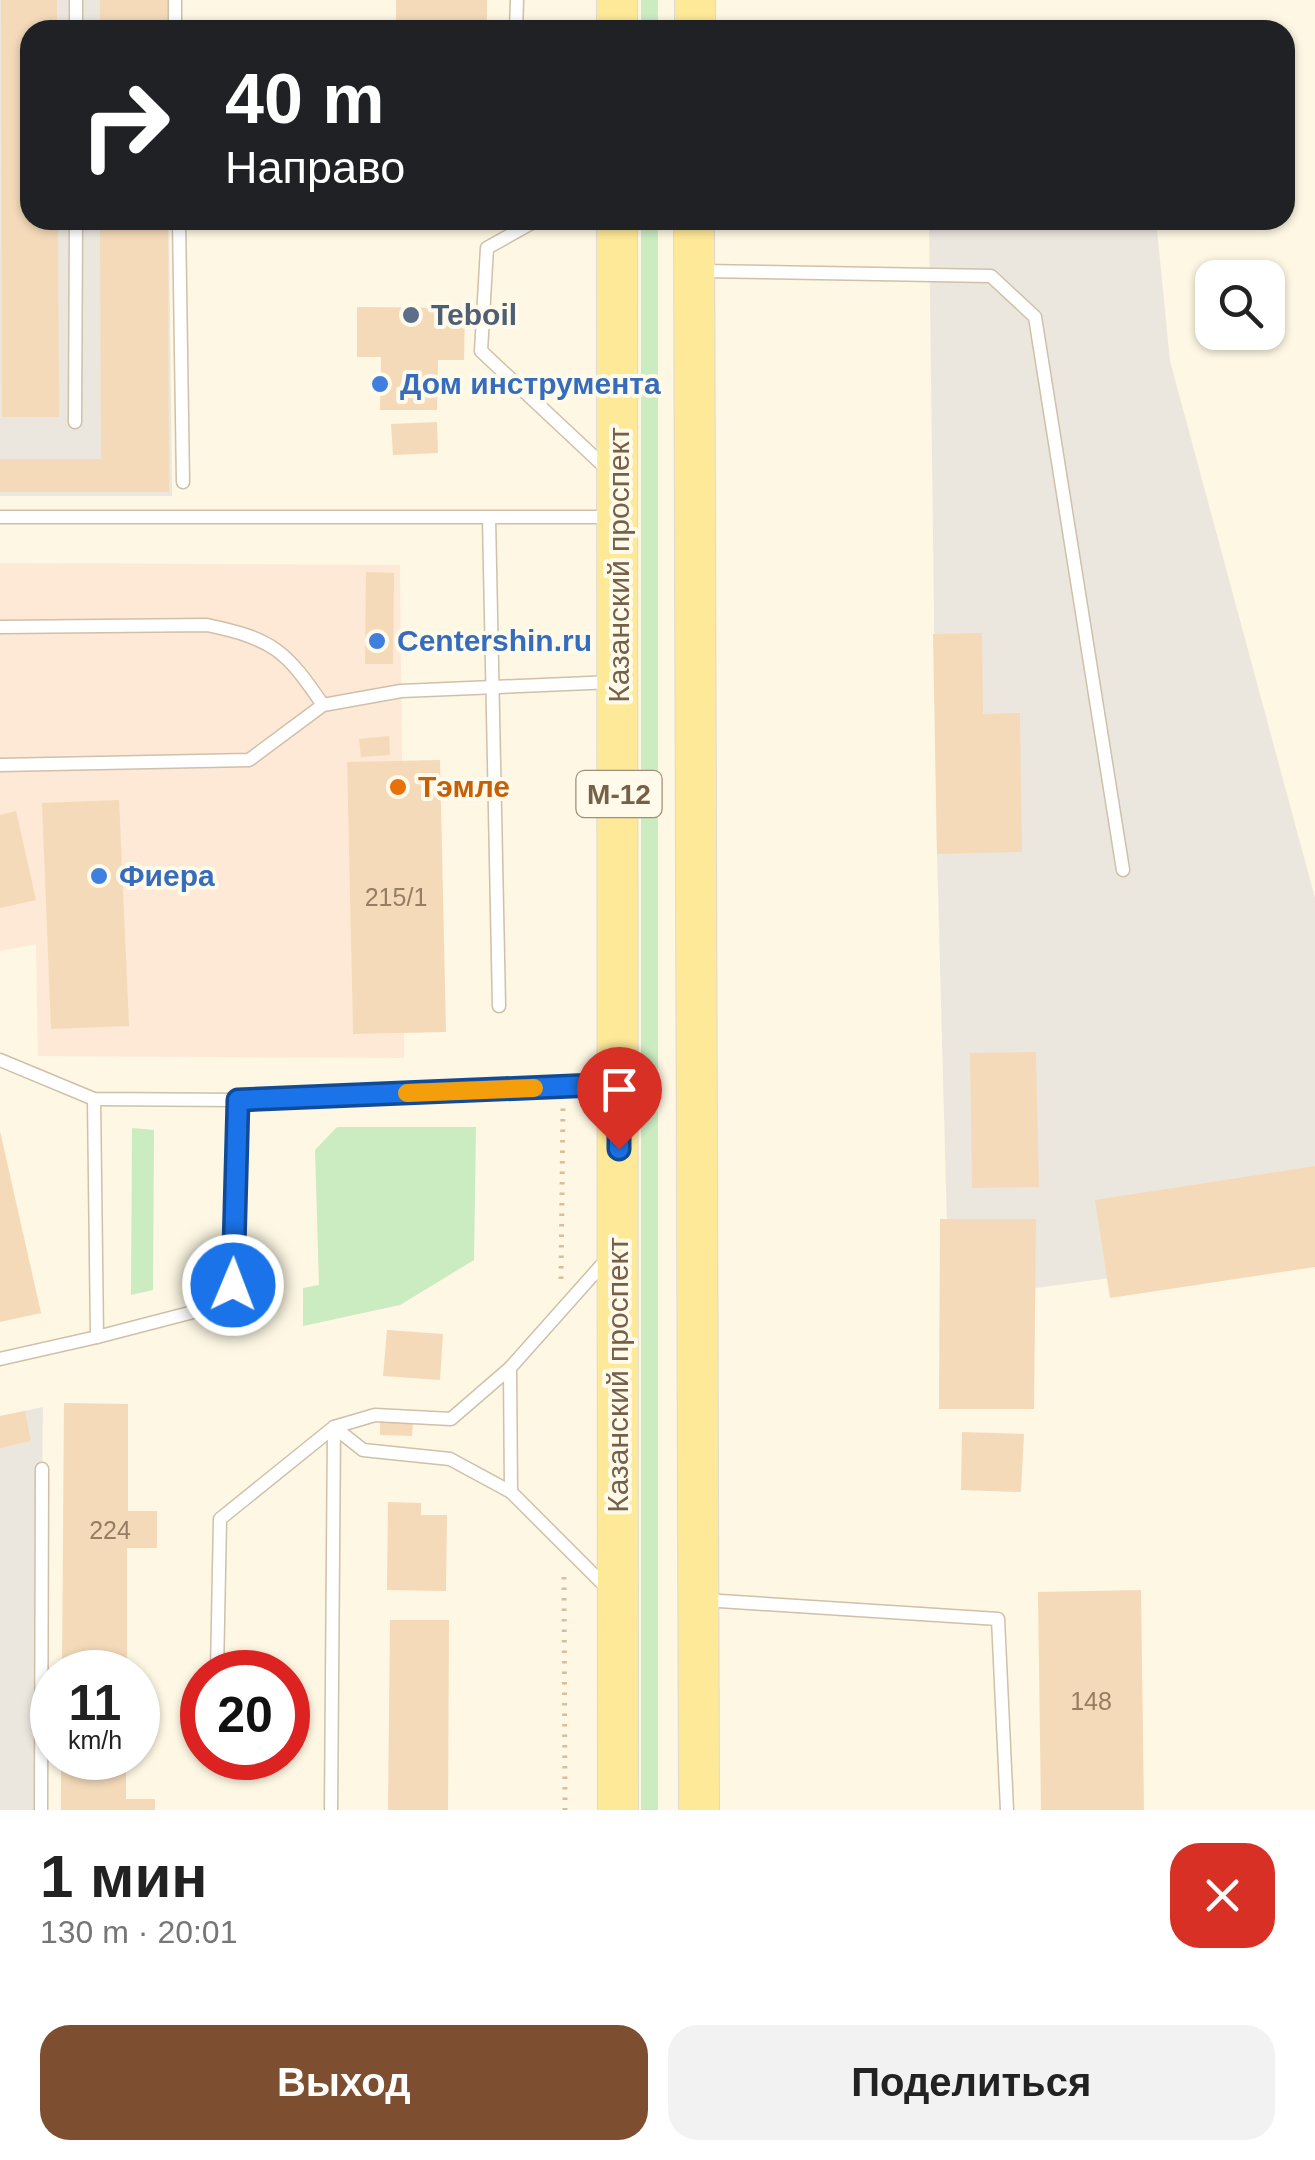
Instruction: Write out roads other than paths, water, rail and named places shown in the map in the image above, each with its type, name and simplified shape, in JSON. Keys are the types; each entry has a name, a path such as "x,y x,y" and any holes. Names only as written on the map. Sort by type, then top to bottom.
{"main road":[{"name":"Казанский проспект","path":"617,230 618,1810"},
{"name":"М-12","path":"694,230 699,1810"}],"lane":[{"path":"75,422 76,230"},
{"path":"178,230 183,482"},
{"path":"518,230 487,248 481,351 619,499"},
{"path":"694,271 990,276 1036,316 1123,870"},
{"path":"0,518 489,518 619,499"},
{"path":"489,518 499,1006"},
{"path":"0,628 208,625 236,631 288,654 324,705"},
{"path":"0,766 249,760 324,705 401,690 619,682"},
{"path":"0,1060 94,1099 238,1100 619,1084"},
{"path":"94,1099 98,1337"},
{"path":"0,1358 228,1303 233,1285 238,1100"},
{"path":"217,1650 220,1519 334,1427 374,1414 451,1419 510,1368 619,1246"},
{"path":"510,1368 511,1492"},
{"path":"334,1427 362,1450 450,1459 511,1492 618,1599"},
{"path":"332,1810 334,1427"},
{"path":"41,1810 42,1470"},
{"path":"696,1600 998,1619 1007,1810"}],"place":[{"name":"Teboil","path":"411,315"},
{"name":"Дом инструмента","path":"380,384"},
{"name":"Centershin.ru","path":"377,641"},
{"name":"Тэмле","path":"398,787"},
{"name":"Фиера","path":"99,876"}]}
